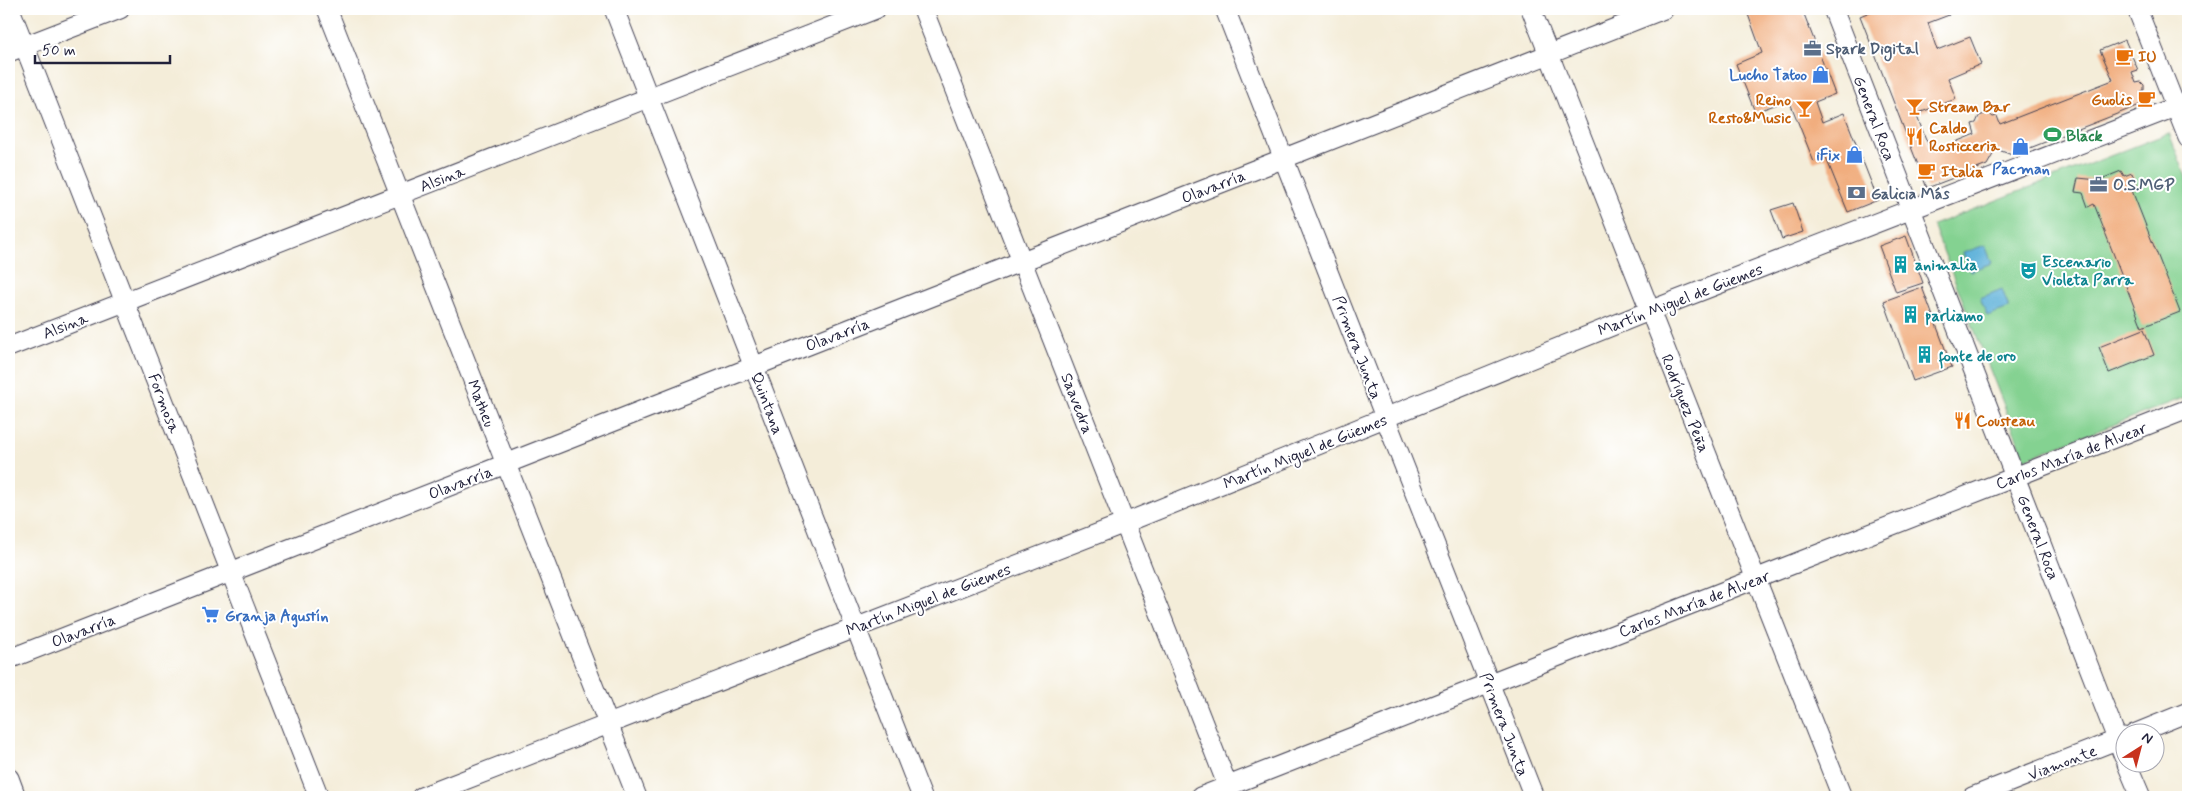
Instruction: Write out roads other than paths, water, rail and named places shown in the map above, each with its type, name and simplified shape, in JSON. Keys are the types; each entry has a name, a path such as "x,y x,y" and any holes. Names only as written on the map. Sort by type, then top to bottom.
{"street":[{"name":"Formosa","path":"10,9 16,49 125,302 319,797"},
{"path":"16,49 120,9"},
{"name":"Matheu","path":"326,9 637,797"},
{"name":"Quintana","path":"614,9 922,797"},
{"name":"Alsina","path":"9,347 876,9"},
{"name":"Saavedra","path":"923,9 1230,792"},
{"name":"Primera Junta","path":"1225,9 1534,797"},
{"name":"Rodríguez Peña","path":"1531,9 1842,797"},
{"name":"Olavarría","path":"9,659 1664,9"},
{"name":"General Roca","path":"1833,9 2015,477 2118,724"},
{"path":"2138,9 2182,105 2188,138"},
{"name":"Martín Miguel de Güemes","path":"421,797 1125,522 1649,310 2182,105"},
{"name":"Carlos María de Alvear","path":"1200,797 1230,792 1489,684 2188,409"},
{"name":"Viamonte","path":"2163,724 2188,712"},
{"name":"Viamonte","path":"1972,797 2114,746"},
{"path":"2131,774 2140,797"},
{"path":"9,778 16,797"}],"water":[{"path":"1985,245 1992,263 1970,271 1963,253"},
{"path":"2002,289 2009,308 1987,316 1980,298"}],"place":[{"name":"Spark Digital","path":"1812,48"},
{"name":"IU","path":"2124,56"},
{"name":"Lucho Tatoo","path":"1821,74"},
{"name":"Guolis","path":"2146,99"},
{"name":"Stream Bar","path":"1915,106"},
{"name":"Reino Resto&Music","path":"1805,108"},
{"name":"Black","path":"2052,135"},
{"name":"Caldo Rosticceria","path":"1915,136"},
{"name":"Pacman","path":"2021,147"},
{"name":"iFix","path":"1854,154"},
{"name":"Italia","path":"1927,171"},
{"name":"O.S.MGP","path":"2099,184"},
{"name":"Galicia Más","path":"1857,193"},
{"name":"animalia","path":"1901,264"},
{"name":"Escenario Violeta Parra","path":"2028,270"},
{"name":"parliamo","path":"1911,315"},
{"name":"fonte de oro","path":"1925,355"},
{"name":"Cousteau","path":"1962,420"},
{"name":"Granja Agustín","path":"211,615"}]}
